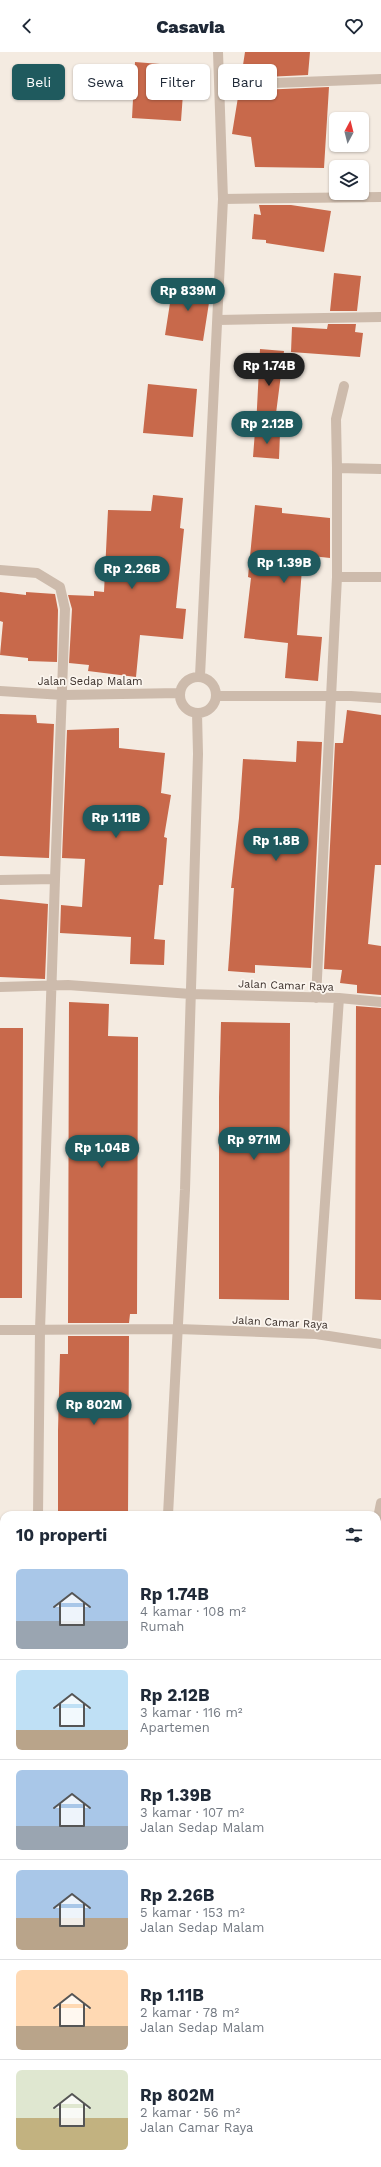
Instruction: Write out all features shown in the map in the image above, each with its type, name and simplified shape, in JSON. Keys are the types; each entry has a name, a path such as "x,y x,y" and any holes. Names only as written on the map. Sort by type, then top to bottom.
{"street":[{"path":"218,52 219,64"},
{"path":"277,83 381,79"},
{"path":"200,676 223,198 220,100"},
{"path":"223,198 381,197"},
{"path":"218,320 381,317"},
{"path":"316,998 337,577 336,419 344,386"},
{"path":"337,468 381,469"},
{"path":"0,570 37,573 60,587 65,609 40,1330 38,1511"},
{"path":"337,577 381,577"},
{"path":"200,676 210,680 215,687 217,696 214,706 206,712 197,713 188,710 182,702 180,693 183,684 191,678 200,676"},
{"name":"Jalan Sedap Malam","path":"0,691 63,695 180,693"},
{"path":"217,696 332,696 381,698"},
{"path":"168,1511 185,1190 198,754 197,713"},
{"path":"0,880 56,879"},
{"name":"Jalan Camar Raya","path":"0,986 52,985 191,994 339,998 381,1002"},
{"path":"316,1334 339,998"},
{"name":"Jalan Camar Raya","path":"0,1330 178,1329 316,1334 381,1344"}],"building":[{"path":"245,52 310,52 308,75 277,76 277,64 243,64"},
{"path":"135,62 160,64 146,64 146,100 183,100 181,121 132,118 133,100 138,100 138,64 135,64"},
{"path":"329,87 324,168 255,167 251,137 232,134 238,100 277,100 277,89"},
{"path":"259,205 291,205 331,211 324,252 266,243 266,240 252,239 254,214 261,215"},
{"path":"334,273 361,276 357,311 330,311"},
{"path":"173,284 211,290 203,341 165,335"},
{"path":"328,324 356,324 355,332 363,333 360,357 291,352 292,327 327,329"},
{"path":"260,349 284,351 274,429 256,427"},
{"path":"148,384 197,389 193,437 143,433"},
{"path":"255,431 280,433 279,459 253,457"},
{"path":"153,495 183,498 180,528 184,529 176,608 186,609 183,639 140,635 136,677 88,671 89,665 69,663 72,609 68,595 94,596 94,591 104,592 108,510 151,511"},
{"path":"255,505 282,508 282,513 330,518 330,558 303,555 297,635 322,637 318,681 285,678 288,643 244,638 251,578 248,577"},
{"path":"0,592 26,595 26,592 55,594 58,610 57,662 28,661 28,658 0,655 3,622 0,621"},
{"path":"347,710 381,715 381,865 375,865 368,944 381,946 381,995 357,993 357,985 340,983 342,970 324,969 335,743 343,743"},
{"path":"0,714 36,715 37,723 54,724 49,858 0,856"},
{"path":"119,728 119,748 165,753 161,793 171,795 164,837 167,838 163,885 159,885 154,939 165,940 164,965 130,964 131,937 60,933 61,905 82,907 85,859 62,858 67,730"},
{"path":"297,741 322,742 311,968 255,965 255,973 228,971 234,888 231,888 239,818 243,759 296,762"},
{"path":"0,899 48,904 45,979 0,977"},
{"path":"69,1002 109,1004 108,1036 138,1037 137,1314 130,1314 129,1323 68,1323"},
{"path":"356,1006 381,1008 381,1300 355,1299"},
{"path":"221,1022 290,1023 289,1300 219,1299 219,1097"},
{"path":"0,1028 23,1028 22,1298 0,1298"},
{"path":"68,1336 129,1336 128,1511 58,1511 60,1354 68,1354"}]}
